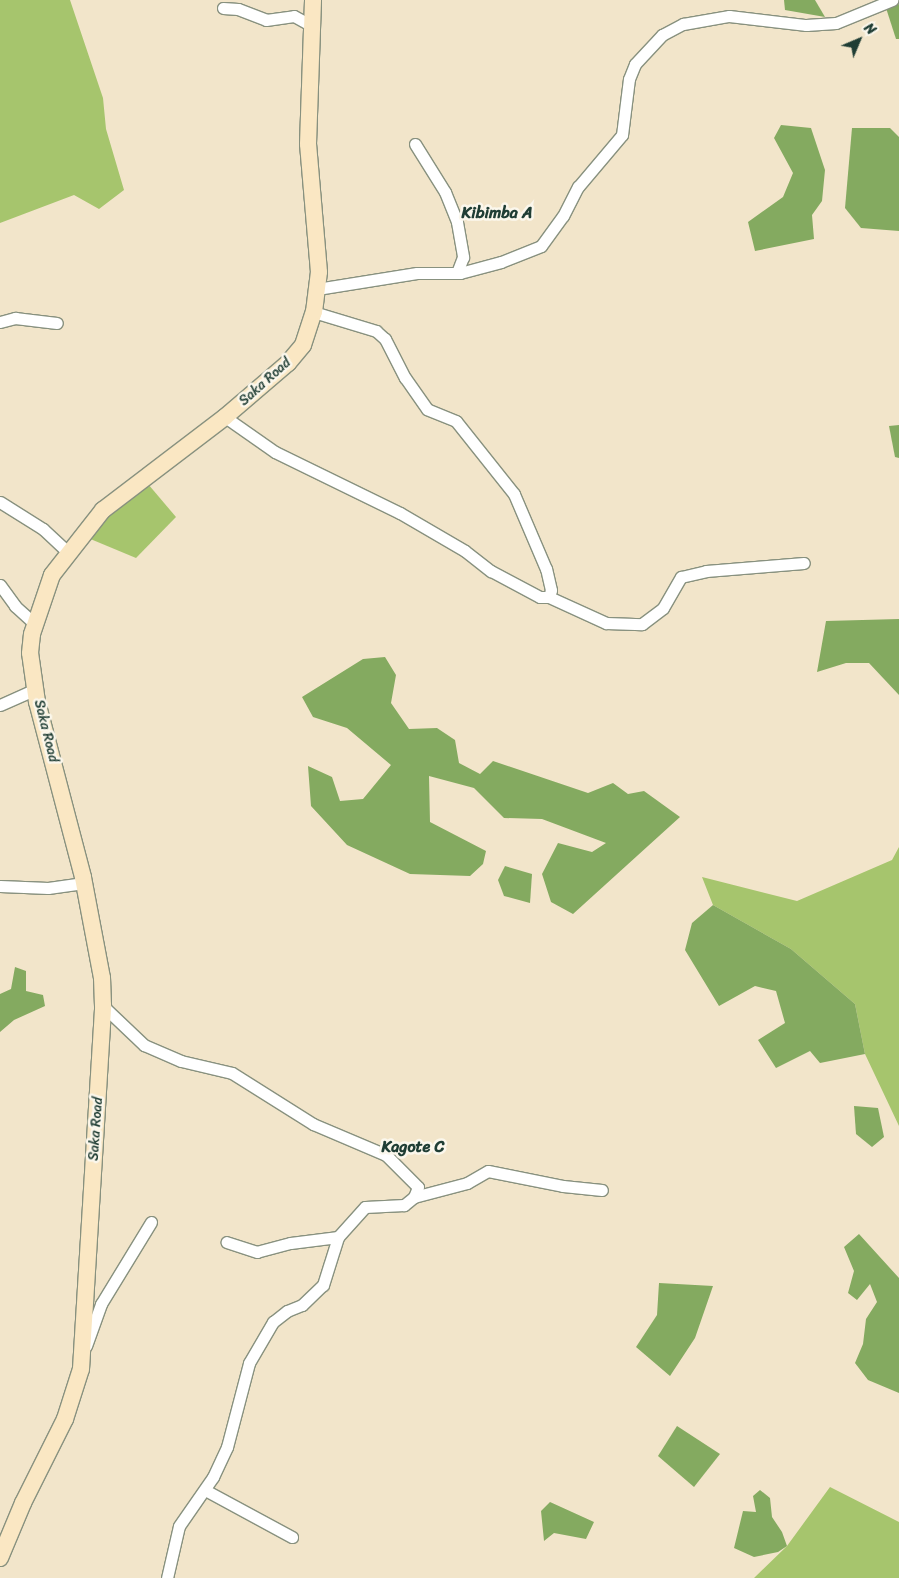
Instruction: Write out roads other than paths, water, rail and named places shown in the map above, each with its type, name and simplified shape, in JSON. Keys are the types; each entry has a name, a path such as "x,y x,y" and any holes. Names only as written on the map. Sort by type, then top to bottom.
{"main road":[{"name":"Saka Road","path":"0,1558 23,1503 65,1418 83,1352 103,1006 102,978 84,883 36,689 30,653 35,624 48,583 103,510 225,418 288,363 303,345 314,312 319,259 308,136 313,0"}],"street":[{"path":"317,289 417,273 457,273 501,262 541,246 563,216 578,187 622,135 629,79 646,49 662,35 683,24 729,16 806,25 836,23 892,0"},
{"path":"223,8 238,9 266,20 294,16 312,26"},
{"path":"415,144 445,192 457,222 463,257 457,273"},
{"path":"314,312 376,331 385,339 405,378 428,409 456,422 514,494 546,569 551,590 549,597"},
{"path":"0,322 15,318 58,323"},
{"path":"225,418 275,452 400,513 473,556 491,571 540,597 549,597 606,623 642,624 663,608 681,577 706,571 804,563"},
{"path":"0,502 43,529 69,553"},
{"path":"0,585 15,606 35,624"},
{"path":"0,705 36,689"},
{"path":"0,886 48,888 84,883"},
{"path":"103,1006 144,1045 181,1061 232,1073 313,1124 386,1155 414,1180 418,1187 414,1197"},
{"path":"167,1578 179,1526 220,1464 233,1430 249,1363 273,1322 287,1311 302,1305 324,1284 338,1237 365,1207 404,1205 414,1197 467,1183 488,1171 563,1186 602,1190"},
{"path":"83,1352 101,1304 151,1222"},
{"path":"227,1242 257,1252 290,1243 338,1237"},
{"path":"204,1490 292,1537"}],"district":[{"name":"Kibimba A","path":"497,213"},
{"name":"Kagote C","path":"413,1147"}]}
